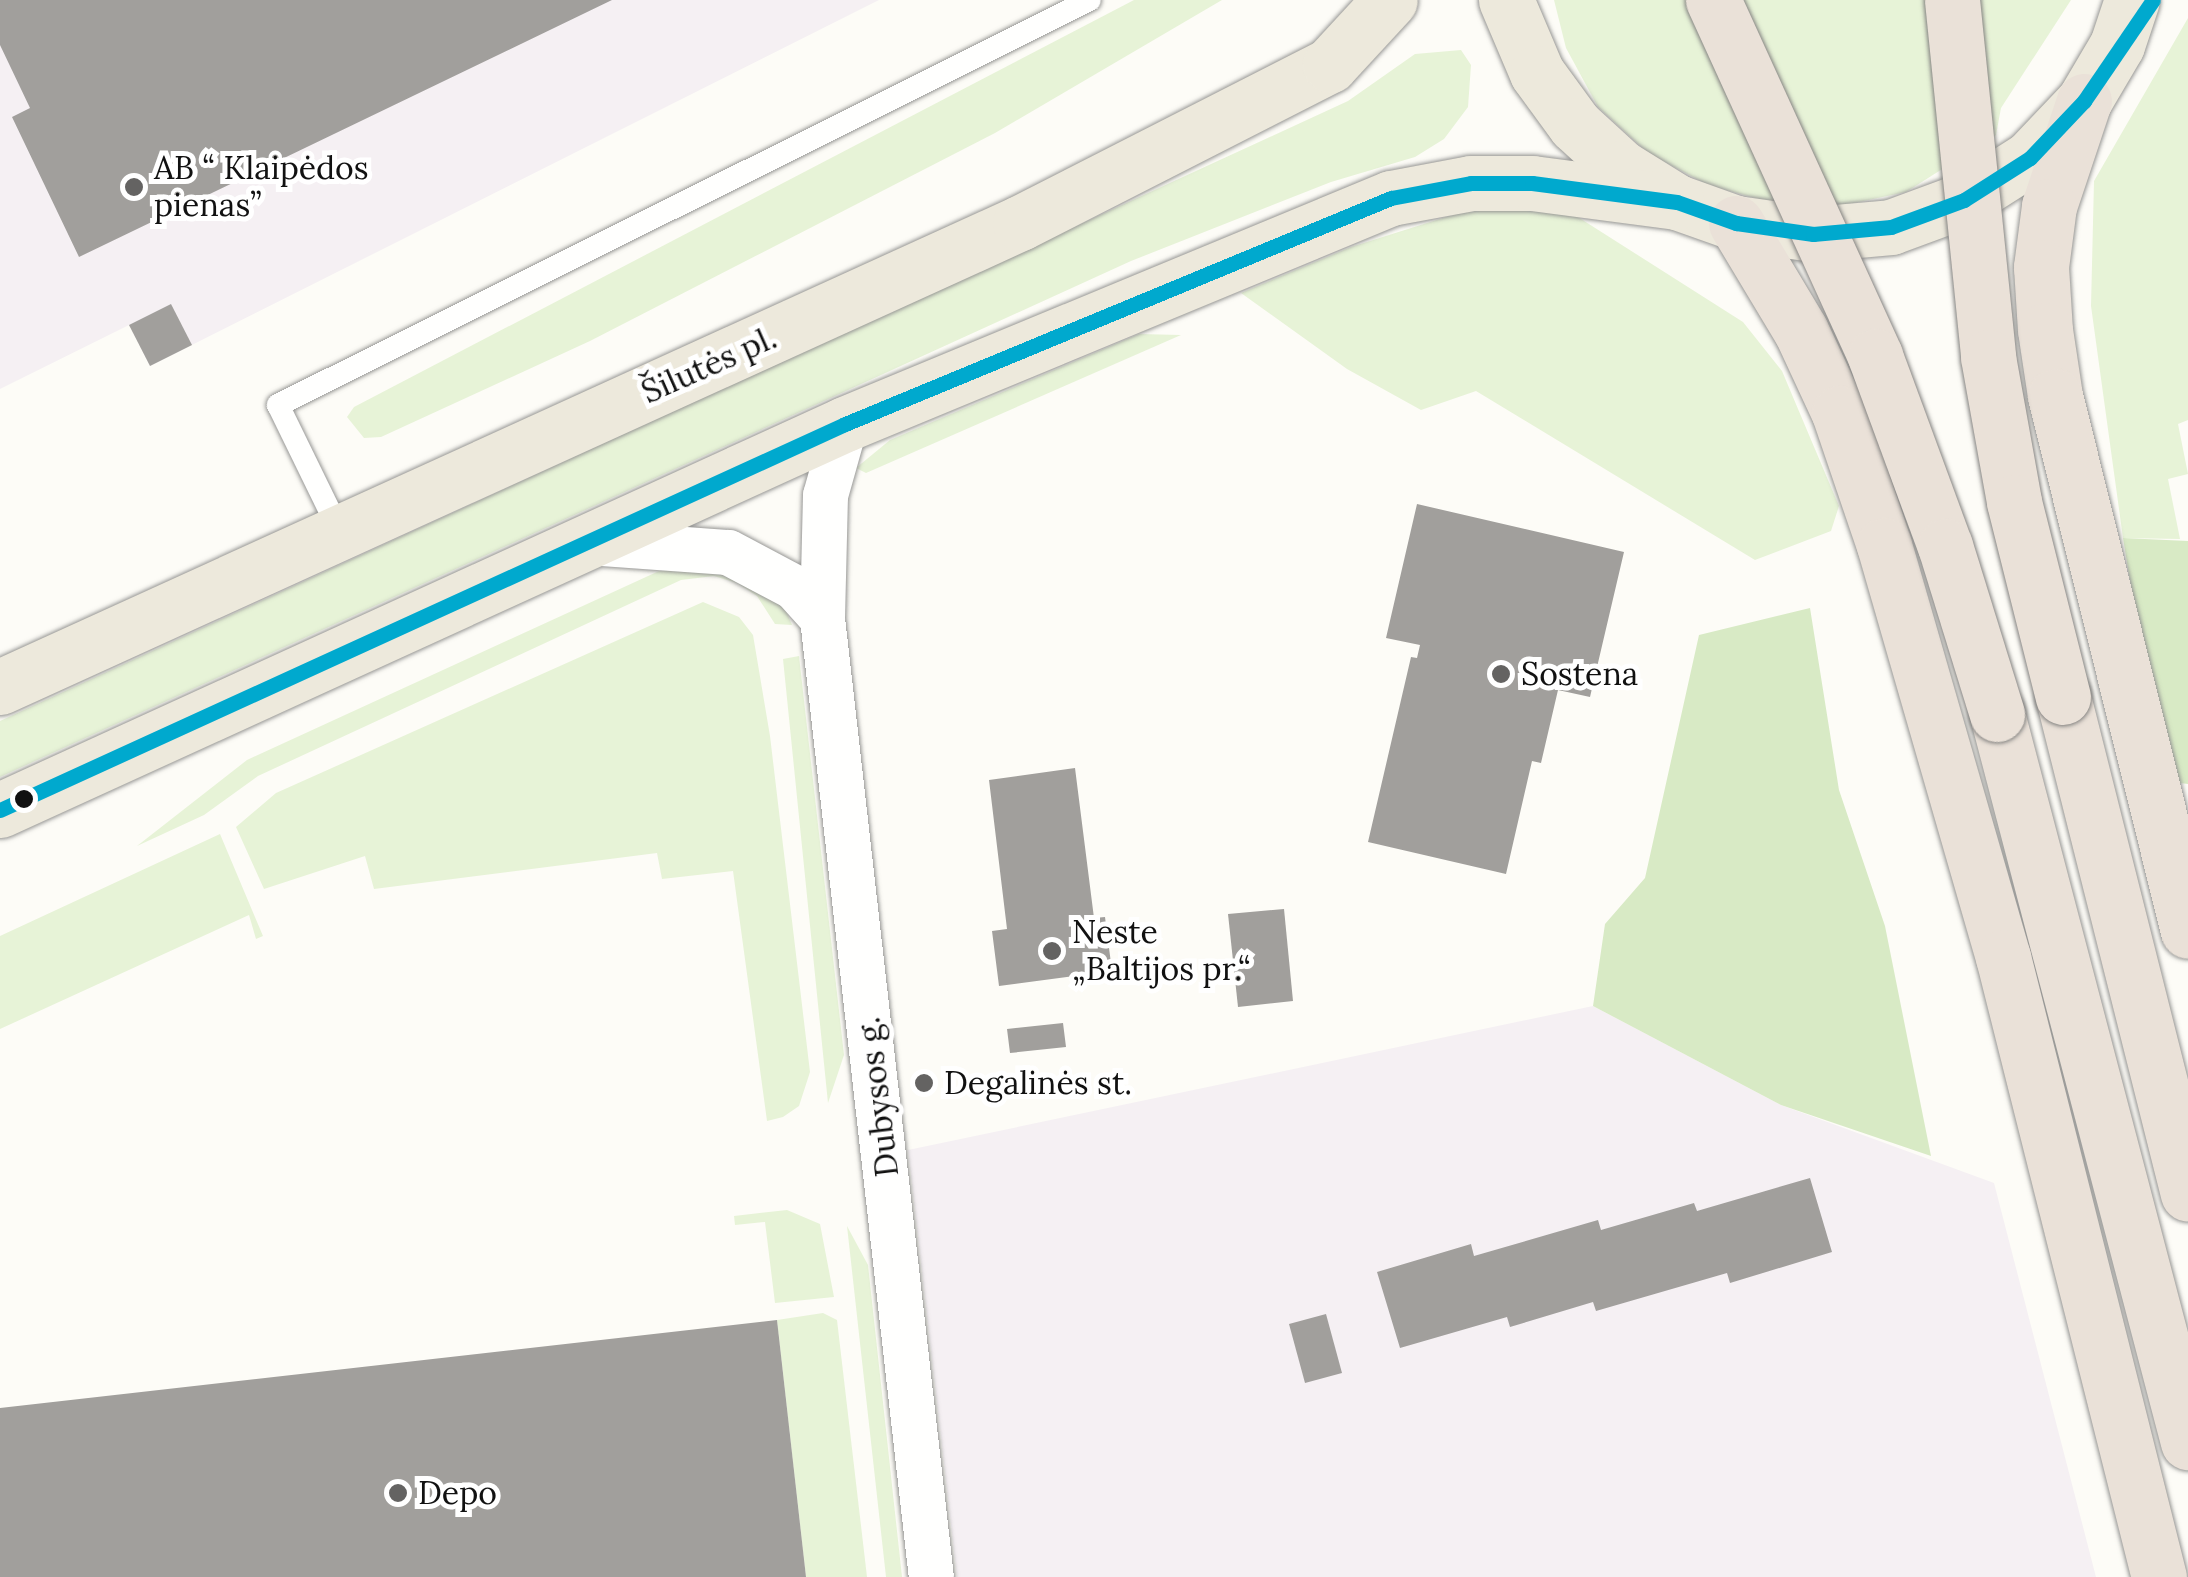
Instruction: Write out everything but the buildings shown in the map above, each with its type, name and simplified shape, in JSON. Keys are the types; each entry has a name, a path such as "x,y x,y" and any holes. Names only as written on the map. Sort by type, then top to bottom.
{"highway":[{"path":"1713,0 1875,356 1945,546 1997,714 2188,1442"},
{"path":"1952,0 1988,357 2014,502 2188,1194"},
{"path":"2084,101 2049,206 2041,267 2054,396 2188,931"},
{"path":"1736,224 1801,331 1839,413 1884,545 2003,957 2159,1577"}],"main road":[{"name":"Šilutės pl.","path":"0,687 1020,223 1256,106 1330,64 1390,0"},
{"path":"1506,0 1537,73 1575,124 1622,168 1677,202 1736,224 1813,234 1891,226 1964,200 2030,158 2084,101 2124,22 2153,0"},
{"path":"0,810 846,424 1391,198 1470,182 1516,183 1677,202"}],"street":[{"name":"Dubysos g.","path":"846,424 825,496 822,618 932,1577"},
{"path":"588,542 728,552 794,587 822,618"}],"lane":[{"path":"340,532 278,406 1090,0"}],"shaded area":[{"path":"0,0 879,0 150,366 129,325 0,389"},
{"path":"1593,1006 1781,1105 1994,1183 2096,1577 957,1577 908,1150"}],"green space":[{"path":"1134,0 1222,0 995,133 590,341 381,437 364,438 347,417 354,407"},
{"path":"1554,0 2071,0 2001,108 1996,135 1906,192 1840,206 1773,203 1708,185 1648,153 1598,107 1566,48"},
{"path":"2188,18 2188,420 2178,424 2188,474 2168,479 2180,539 2123,538 2091,306 2094,181"},
{"path":"1461,50 1471,65 1468,107 1444,139 1415,157 1331,182 1131,261 0,777 0,721 1348,101 1415,54"},
{"path":"1484,205 1559,205 1743,322 1782,371 1839,506 1831,531 1755,560 1476,391 1421,410 1347,369 1241,293 1351,247"},
{"path":"1139,334 1181,335 866,473 856,468 890,440"},
{"path":"2123,538 2188,541 2188,784 2180,783 2151,710"},
{"path":"720,562 784,606 792,625 775,624 757,596 737,583 714,576 681,580 258,776 204,815 137,846 247,760 659,571"},
{"path":"703,602 739,617 753,635 770,736 810,1072 799,1106 783,1117 767,1121 733,871 662,879 657,853 374,889 365,856 264,889 236,827 276,793"},
{"path":"1810,608 1839,790 1885,926 1931,1156 1781,1105 1593,1006 1605,924 1645,878 1699,635"},
{"path":"799,656 844,1055 828,1103 783,659"},
{"path":"220,834 263,936 256,939 249,915 0,1029 0,936"},
{"path":"787,1210 820,1224 834,1297 775,1303 765,1222 735,1225 734,1216"},
{"path":"847,1226 868,1265 902,1577 886,1577"},
{"path":"823,1313 837,1320 867,1577 806,1577 777,1320"}],"transit line":[{"path":"0,810 845,424 1391,198 1471,183 1532,183 1677,202 1736,223 1813,234 1891,227 1964,200 2030,158 2084,101 2153,0"}],"place":[{"name":"AB “ Klaipėdos pienas”","path":"134,187"},
{"name":"Sostena","path":"1501,674"},
{"name":"Neste „Baltijos pr.“","path":"1052,951"},
{"name":"Degalinės st.","path":"924,1083"},
{"name":"Depo","path":"398,1493"}]}
